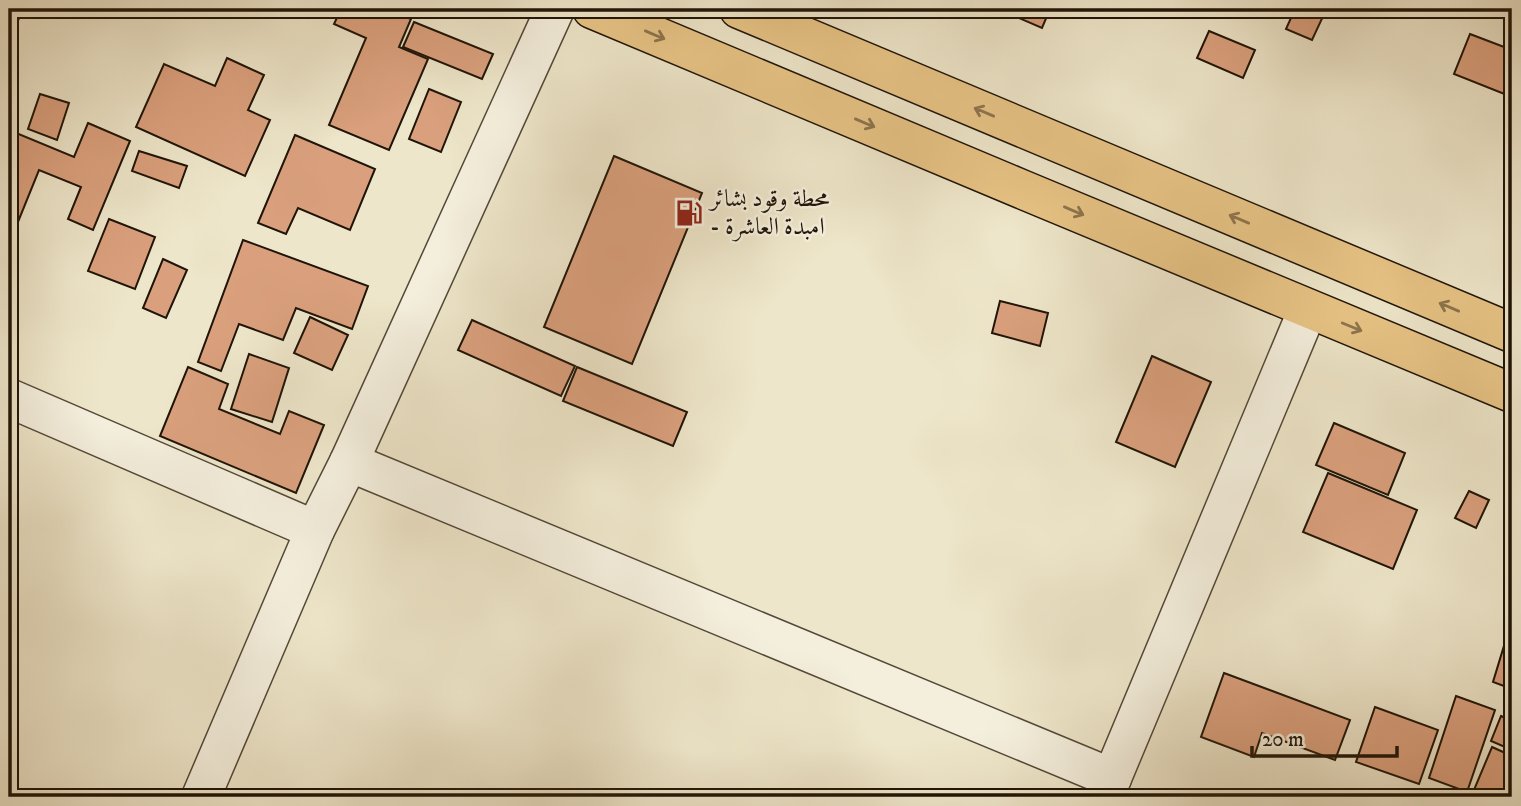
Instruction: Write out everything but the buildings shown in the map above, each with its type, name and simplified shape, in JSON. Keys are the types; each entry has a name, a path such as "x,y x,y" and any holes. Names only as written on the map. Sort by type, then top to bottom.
{"main road":[{"path":"592,9 1512,393"},
{"path":"739,9 786,18 1020,128 1512,333"},
{"path":"1001,179 1020,128"}],"street":[{"path":"201,797 315,530 349,462 555,9"},
{"path":"349,462 1108,788 1308,309"},
{"path":"9,398 315,530"}],"place":[{"name":"محطة وقود بشائر - امبدة العاشرة","path":"689,213"}]}
